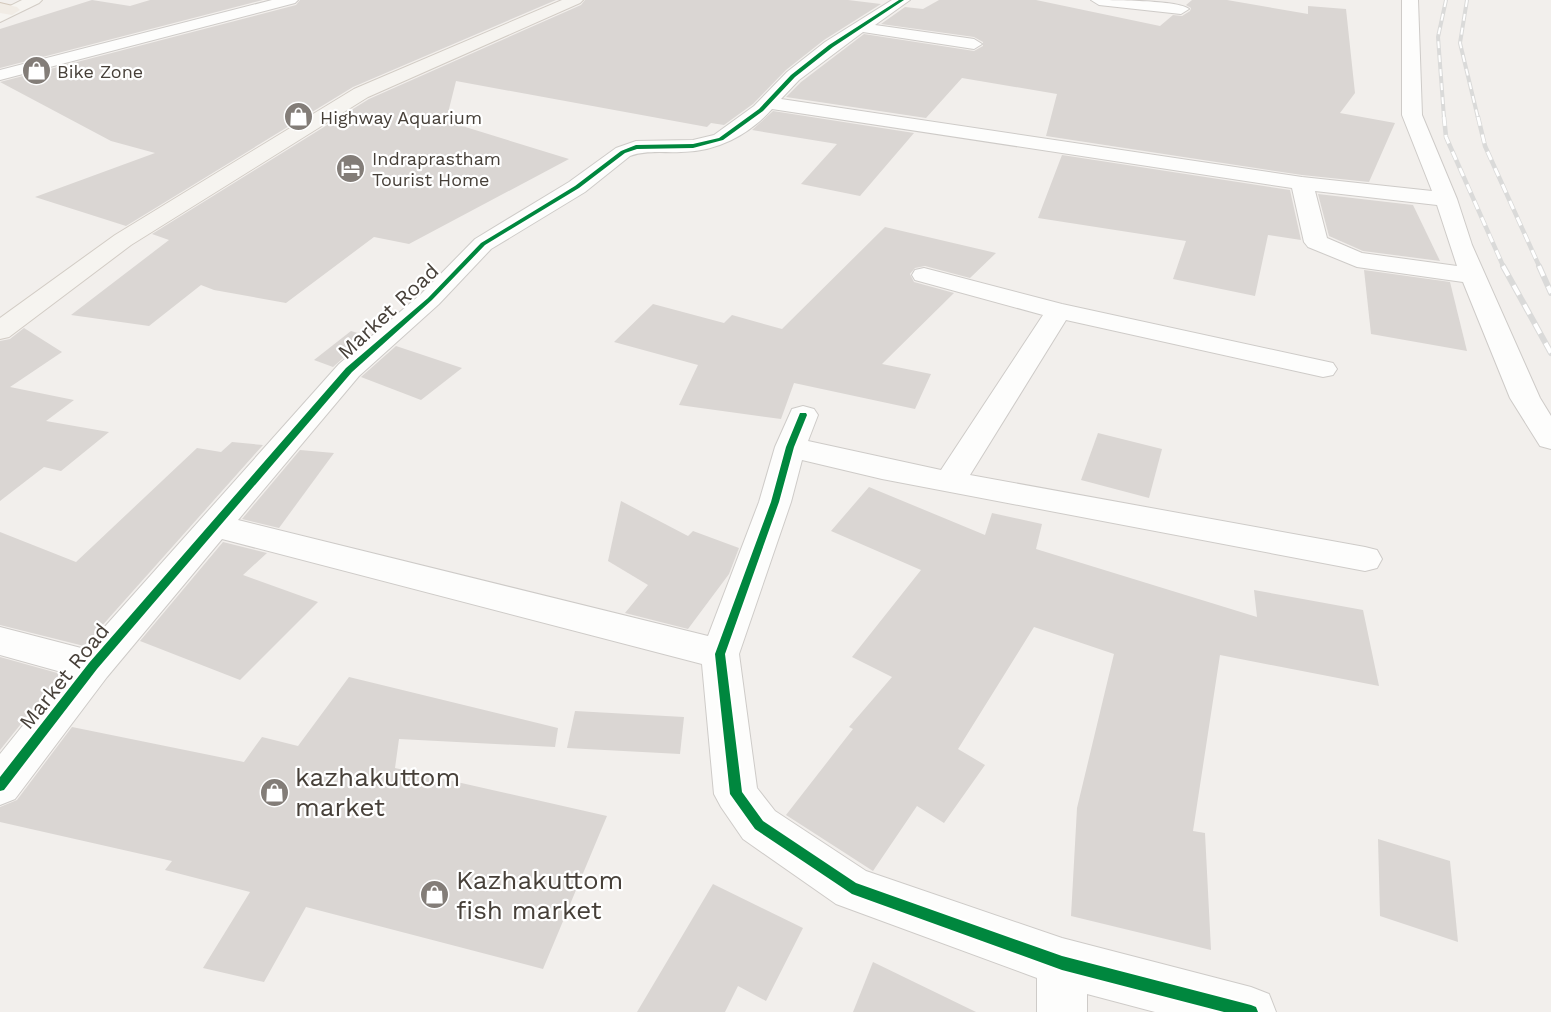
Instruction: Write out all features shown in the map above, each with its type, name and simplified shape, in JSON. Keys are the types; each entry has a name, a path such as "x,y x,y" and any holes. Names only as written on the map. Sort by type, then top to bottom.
{"main road":[{"path":"4,8 34,0"},
{"path":"0,331 123,240 361,93 575,0"}],"street":[{"path":"0,75 290,0"},
{"name":"Market Road","path":"0,786 93,666 349,370 430,299 483,244 577,187 623,152 636,147 693,146 721,139 768,103 793,76 859,27 902,0"},
{"path":"1099,0 1181,9"},
{"path":"1410,0 1412,115 1446,199 1460,245 1525,398 1551,440"},
{"path":"859,27 974,44"},
{"path":"768,103 1302,183 1446,199"},
{"path":"1302,183 1316,242 1357,260 1473,276"},
{"path":"924,275 1059,311 1323,369"},
{"path":"950,481 1059,311"},
{"path":"803,415 790,447 775,502 720,654 736,794 759,825 852,888 1062,963 1251,1012"},
{"path":"790,447 882,469 1365,559"},
{"path":"214,525 720,654"},
{"path":"0,641 93,666"},
{"path":"1062,963 1062,1012"}],"building":[{"path":"92,0 130,6 150,0 263,0 0,68 0,29"},
{"path":"300,0 556,0 353,87 126,226 35,197 155,153 111,141 0,82 296,5"},
{"path":"585,0 848,0 881,4 824,40 786,70 753,104 724,125 711,123 707,127 456,81 446,121 569,159 409,244 374,237 286,303 214,290 201,285 149,326 71,315 169,240 152,234 369,99 581,5"},
{"path":"939,0 1036,0 1160,26 1173,15 1182,16 1190,11 1191,8 1186,5 1192,0 1227,0 1308,14 1308,6 1346,9 1355,93 1340,113 1395,123 1369,182 1302,175 1046,136 1057,94 962,78 926,118 786,97 801,82 864,34 974,51 983,46 983,42 974,37 881,24 905,7 923,9"},
{"path":"773,111 914,133 860,196 801,184 837,144 752,130"},
{"path":"1062,155 1290,190 1301,240 1268,235 1255,296 1173,279 1186,241 1038,218"},
{"path":"1318,194 1413,205 1440,261 1363,251 1329,236"},
{"path":"885,227 996,253 970,278 925,266 915,268 910,274 914,282 954,293 882,364 931,374 915,409 794,383 781,419 679,405 698,365 614,342 653,304 724,323 732,315 782,329"},
{"path":"1364,270 1450,282 1467,351 1371,334"},
{"path":"24,328 62,352 10,387 74,400 46,421 109,432 61,471 44,467 0,501 0,341 10,339"},
{"path":"351,331 368,336 333,367 314,360"},
{"path":"396,346 462,368 421,400 361,377"},
{"path":"1098,433 1162,449 1149,498 1081,480"},
{"path":"232,442 263,445 84,646 0,625 0,532 76,562 197,448 221,452"},
{"path":"300,450 334,453 279,528 242,519"},
{"path":"869,487 985,535 992,513 1042,524 1036,549 1257,617 1254,590 1363,610 1379,686 1220,655 1193,831 1205,833 1211,950 1071,916 1077,808 1114,654 1034,627 958,749 985,765 944,823 917,806 873,871 786,815 853,729 849,727 892,677 852,657 921,570 831,531"},
{"path":"621,501 688,536 693,531 739,548 729,574 688,629 625,613 648,585 608,561"},
{"path":"223,542 267,553 243,575 318,602 240,680 140,641"},
{"path":"0,657 61,674 0,750"},
{"path":"349,677 558,728 555,747 399,739 395,768 607,816 543,969 306,907 264,982 203,968 250,892 165,870 172,861 0,822 0,807 17,800 72,727 244,762 262,737 298,746"},
{"path":"575,711 684,717 680,754 567,748"},
{"path":"1378,839 1450,861 1458,942 1380,916"},
{"path":"713,884 803,928 766,1001 738,986 725,1012 637,1012"},
{"path":"873,962 976,1012 853,1012"}],"railway":[{"path":"1444,118 1438,37 1446,0"},
{"path":"1467,0 1460,43 1478,118"},
{"path":"1444,117 1446,137 1504,267"},
{"path":"1478,117 1485,146 1540,268"},
{"path":"1539,266 1551,293"},
{"path":"1504,267 1551,353"}],"cycle path":[{"path":"0,786 93,666 349,370 430,299 483,244 577,187 623,152 636,147 693,146 721,139 761,110 793,76 831,46 902,0"},
{"path":"803,415 790,447 775,502 720,654 736,794 759,825 852,888 1062,963 1251,1012"}],"place":[{"name":"Bike Zone","path":"36,71"},
{"name":"Highway Aquarium","path":"299,117"},
{"name":"Indraprastham Tourist Home","path":"351,168"},
{"name":"kazhakuttom market","path":"274,792"},
{"name":"Kazhakuttom fish market","path":"435,895"}]}
